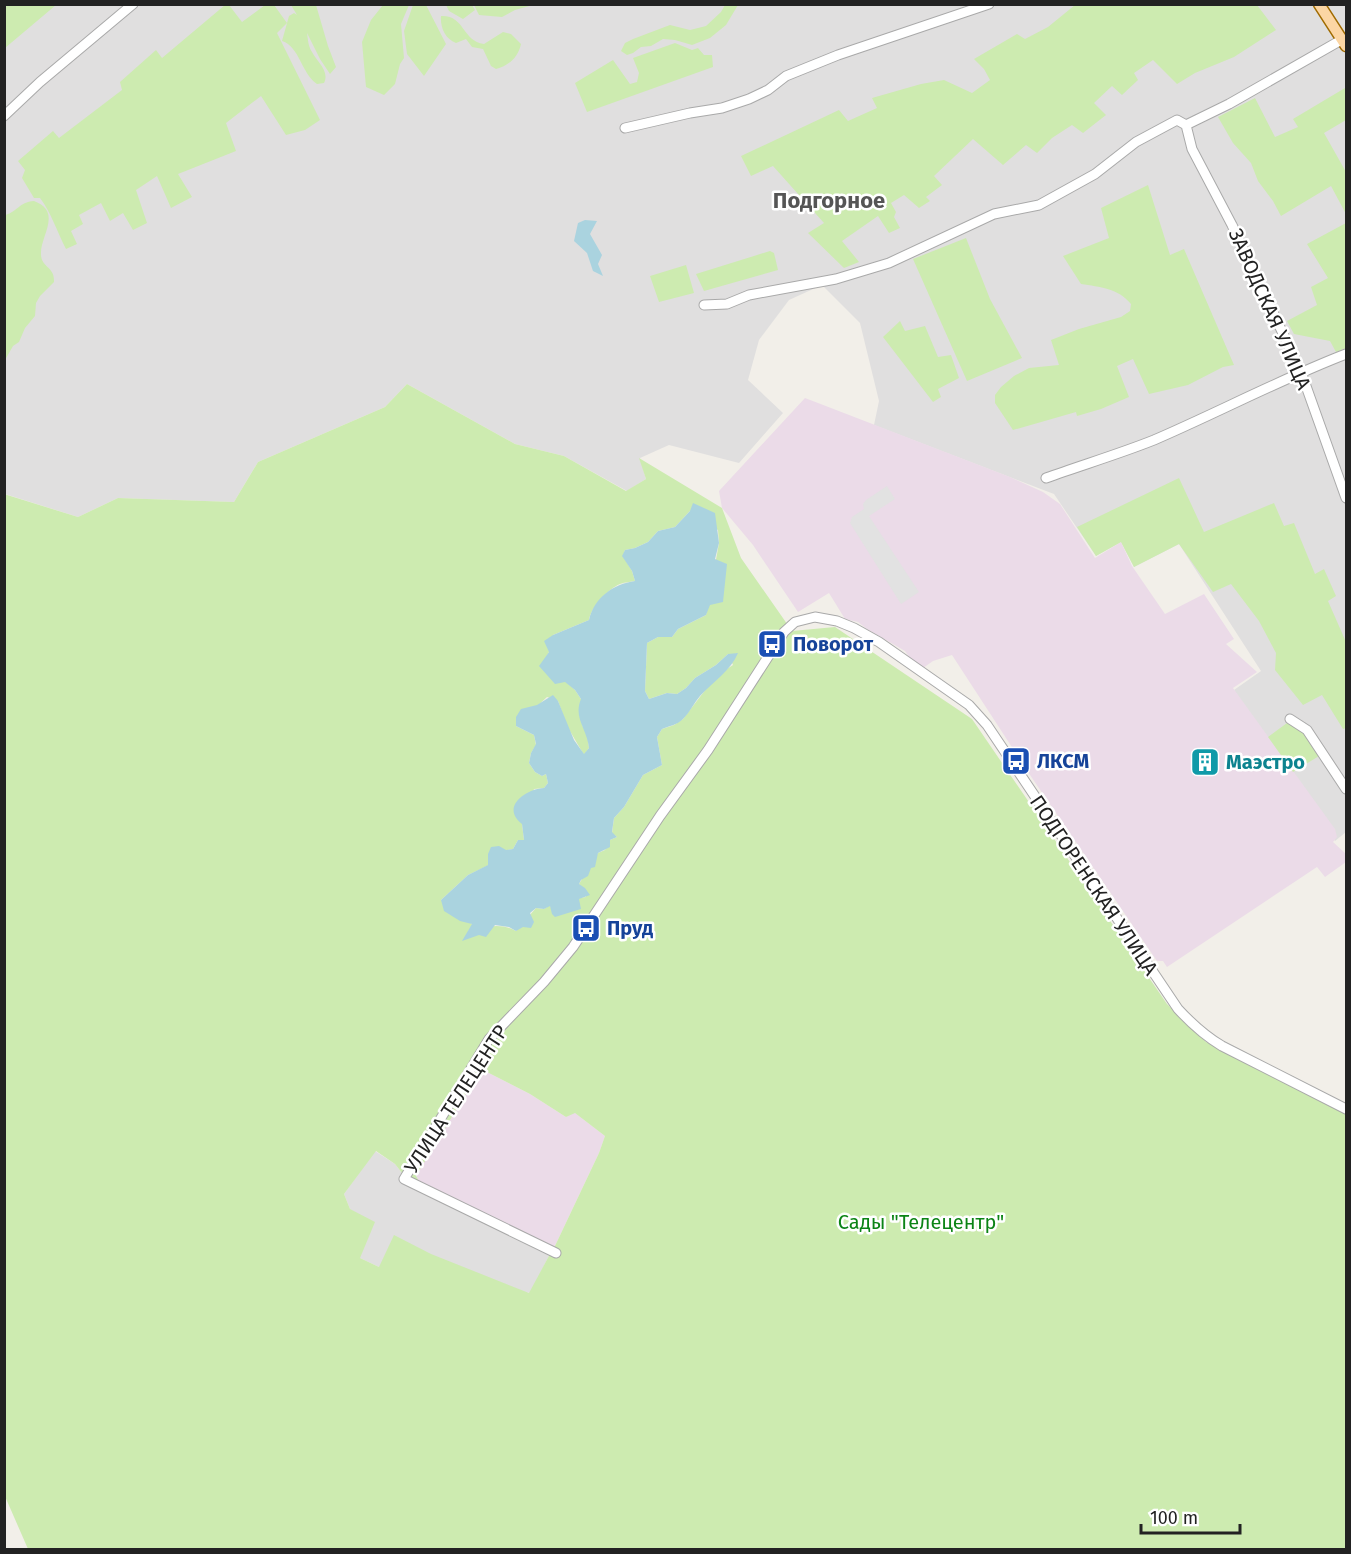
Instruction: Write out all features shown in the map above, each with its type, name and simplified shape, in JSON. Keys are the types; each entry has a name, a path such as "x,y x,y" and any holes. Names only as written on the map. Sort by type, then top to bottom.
{"main road":[{"path":"1319,4 1345,42"}],"street":[{"path":"4,116 40,82 133,4"},
{"path":"625,128 722,108 749,99 768,90 786,76 838,55 989,4"},
{"path":"704,305 727,304 749,295 836,279 889,263 994,214 1038,205 1095,174 1136,142 1177,120 1186,125 1345,42"},
{"name":"ЗАВОДСКАЯ УЛИЦА","path":"1186,125 1192,149 1232,225 1301,372 1347,498"},
{"path":"1046,478 1146,443 1301,372 1347,354"},
{"name":"ПОДГОРЕНСКАЯ УЛИЦА","path":"772,648 795,622 815,617 837,621 879,642 969,705 987,725 1118,922 1183,1014 1204,1034 1222,1046 1347,1109"},
{"name":"УЛИЦА ТЕЛЕЦЕНТР","path":"556,1253 404,1179 489,1039 544,982 573,947 660,816 708,750 772,648"},
{"path":"1290,719 1307,730 1347,789"}],"shaded area":[{"name":"Подгорное","path":"4,5 1346,5 1346,832 1335,841 1234,690 1261,671 1179,544 1134,567 1121,542 1096,556 1054,494 874,425 879,401 860,323 822,285 789,300 759,340 748,380 783,413 739,463 669,445 640,458 646,479 627,491 564,456 515,444 407,384 385,407 258,462 234,502 118,498 78,517 5,494"},
{"path":"805,398 1010,477 1043,492 1060,504 1095,558 1121,542 1132,566 1165,614 1204,594 1234,639 1226,644 1257,672 1233,688 1335,829 1337,837 1333,842 1346,854 1346,862 1325,877 1317,867 1167,967 1163,961 1157,961 1030,775 952,655 933,661 923,668 912,661 905,651 858,622 845,619 829,593 798,612 753,545 722,508 719,491"},
{"path":"887,486 895,499 869,516 919,592 901,604 850,523 852,517 864,509 863,504 866,500"},
{"path":"481,1069 530,1094 566,1117 574,1112 605,1136 554,1248 419,1181 416,1176"},
{"path":"375,1151 395,1164 412,1186 550,1254 530,1293 379,1267 360,1258 350,1209 344,1194"}],"green space":[{"path":"5,4 56,4 56,5 5,48"},
{"path":"225,5 229,5 242,22 265,5 274,5 287,23 277,33 320,120 305,130 286,135 261,96 226,123 236,151 178,174 192,197 171,208 157,176 136,190 147,223 133,230 123,213 110,221 101,203 79,215 83,224 71,231 77,244 66,249 44,204 40,198 34,198 22,178 25,170 18,161 53,131 59,138 122,90 120,82 156,50 162,58"},
{"path":"291,5 316,5 336,67 330,74 307,33 311,50 325,74 324,83 317,84 307,73 293,49 282,41 289,16 294,13 297,15"},
{"path":"383,5 409,5 401,24 404,58 400,64 395,84 384,95 366,87 362,42 371,20"},
{"path":"413,5 426,5 446,44 424,76 407,54 404,31"},
{"path":"446,5 472,5 475,10 463,19 449,11"},
{"path":"474,5 533,5 515,10 502,17 479,15"},
{"path":"725,5 738,5 726,25 710,38 692,45 663,39 627,55 621,51 625,43 670,25 690,30 706,26"},
{"path":"1075,5 1257,5 1276,30 1234,57 1195,73 1177,84 1153,60 1134,73 1138,80 1122,95 1112,86 1094,103 1106,115 1083,133 1072,125 1052,138 1037,153 1026,145 1003,165 973,139 934,176 942,185 926,197 930,201 919,208 904,195 891,203 896,212 894,217 900,228 889,233 878,216 842,241 859,262 844,268 808,233 824,223 773,166 751,176 741,156 839,110 848,121 877,108 872,98 921,84 944,80 972,93 990,80 984,69 974,59 1017,34 1025,39 1048,27"},
{"path":"441,16 455,20 471,38 484,44 503,32 511,34 521,44 518,53 509,63 496,69 491,66 483,49 472,47 466,39 456,43 449,39 442,28"},
{"path":"675,43 692,50 698,48 704,55 712,55 713,67 587,112 575,83 613,60 630,84 637,82 639,73 633,58"},
{"path":"1345,88 1346,120 1324,133 1346,172 1346,214 1331,186 1281,216 1258,181 1251,163 1233,143 1218,117 1255,98 1275,137 1298,127 1293,119"},
{"path":"1148,185 1170,255 1184,249 1234,365 1223,367 1188,385 1149,394 1133,359 1117,366 1129,397 1077,416 1076,412 1013,430 995,403 995,395 1001,387 1014,376 1029,368 1059,365 1051,340 1121,317 1130,311 1131,304 1120,295 1108,289 1081,284 1063,256 1109,238 1101,208"},
{"path":"34,201 43,206 49,218 41,254 43,262 54,277 54,282 40,296 36,303 35,316 5,360 5,215 25,203"},
{"path":"1346,223 1346,348 1336,352 1330,341 1294,334 1287,321 1317,305 1311,287 1328,278 1307,244"},
{"path":"966,238 990,299 1022,358 967,381 913,259"},
{"path":"770,251 774,253 778,270 704,291 696,274"},
{"path":"686,265 694,293 659,302 650,276"},
{"path":"900,321 905,331 925,326 938,357 951,355 959,378 938,389 941,397 933,402 883,337"},
{"name":"Сады \"Телецентр\"","path":"407,384 515,444 564,456 626,491 646,479 639,458 722,508 741,558 792,631 835,627 972,719 1167,1004 1206,1042 1346,1114 1346,1549 28,1549 4,1494 4,494 78,517 118,498 234,502 258,462 385,407","holes":["690,511 718,530 719,543 706,615 678,629 672,637 658,637 647,643 645,691 649,699 667,693 677,694 728,654 733,665 722,672 706,689 683,719 662,729 657,737 662,765 643,775 624,807 614,818 612,833 617,837 610,840 605,850 598,853 579,884 586,897 579,898 579,904 552,911 550,905 544,909 536,908 516,931 498,926 468,931 473,925 441,900 468,875 489,865 488,854 513,849 518,840 524,840 522,824 534,789 544,788 548,783 546,774 542,776 535,772 529,763 536,745 534,735 516,726 547,697 558,701 567,726 584,755 589,748 587,734 582,725 581,699 575,690 544,661 553,635 589,620 597,604 610,590 620,584 635,581 623,556 625,550 648,542 658,531 675,527","481,1069 530,1094 566,1117 575,1113 605,1136 554,1248 419,1181 416,1176","376,1151 395,1164 412,1186 550,1254 529,1293 431,1254 394,1235 379,1267 360,1258 375,1222 350,1209 344,1194"]},
{"path":"1179,478 1204,532 1274,503 1284,526 1294,523 1315,574 1324,569 1336,596 1328,601 1346,642 1346,728 1343,729 1322,695 1303,705 1275,670 1276,653 1259,621 1231,584 1213,592 1179,544 1134,567 1121,542 1096,556 1077,527"},
{"path":"1287,723 1304,732 1319,756 1293,772 1268,737"}],"water":[{"path":"585,220 597,221 590,234 602,255 598,264 603,276 593,271 587,253 574,241 578,223"},
{"path":"693,503 715,513 719,543 715,559 727,564 723,602 710,605 706,615 678,629 672,637 658,637 647,643 645,691 649,699 667,693 677,694 728,654 738,653 735,659 700,696 683,719 662,729 657,737 662,765 643,775 624,807 614,818 612,832 617,837 610,840 610,847 598,853 595,867 591,868 588,876 579,884 590,895 579,899 581,909 555,917 550,906 544,909 536,908 530,913 534,922 531,928 523,927 516,931 509,927 495,925 486,937 479,935 462,941 472,924 460,921 444,911 441,900 468,875 488,865 488,854 491,847 513,849 518,840 524,840 522,824 516,818 514,811 515,805 523,795 544,788 548,783 546,774 542,776 535,772 529,763 536,744 534,735 516,726 516,717 521,709 537,705 553,695 558,701 574,740 584,754 589,748 579,718 581,699 565,682 555,684 539,666 549,652 544,641 589,620 595,605 606,593 619,585 635,581 632,571 622,556 625,550 648,542 658,531 675,527 690,511"}],"place":[{"name":"Поворот","path":"772,644"},
{"name":"ЛКСМ","path":"1016,761"},
{"name":"Маэстро","path":"1205,762"},
{"name":"Пруд","path":"586,928"}],"district":[{"name":"Подгорное","path":"829,200"}]}
